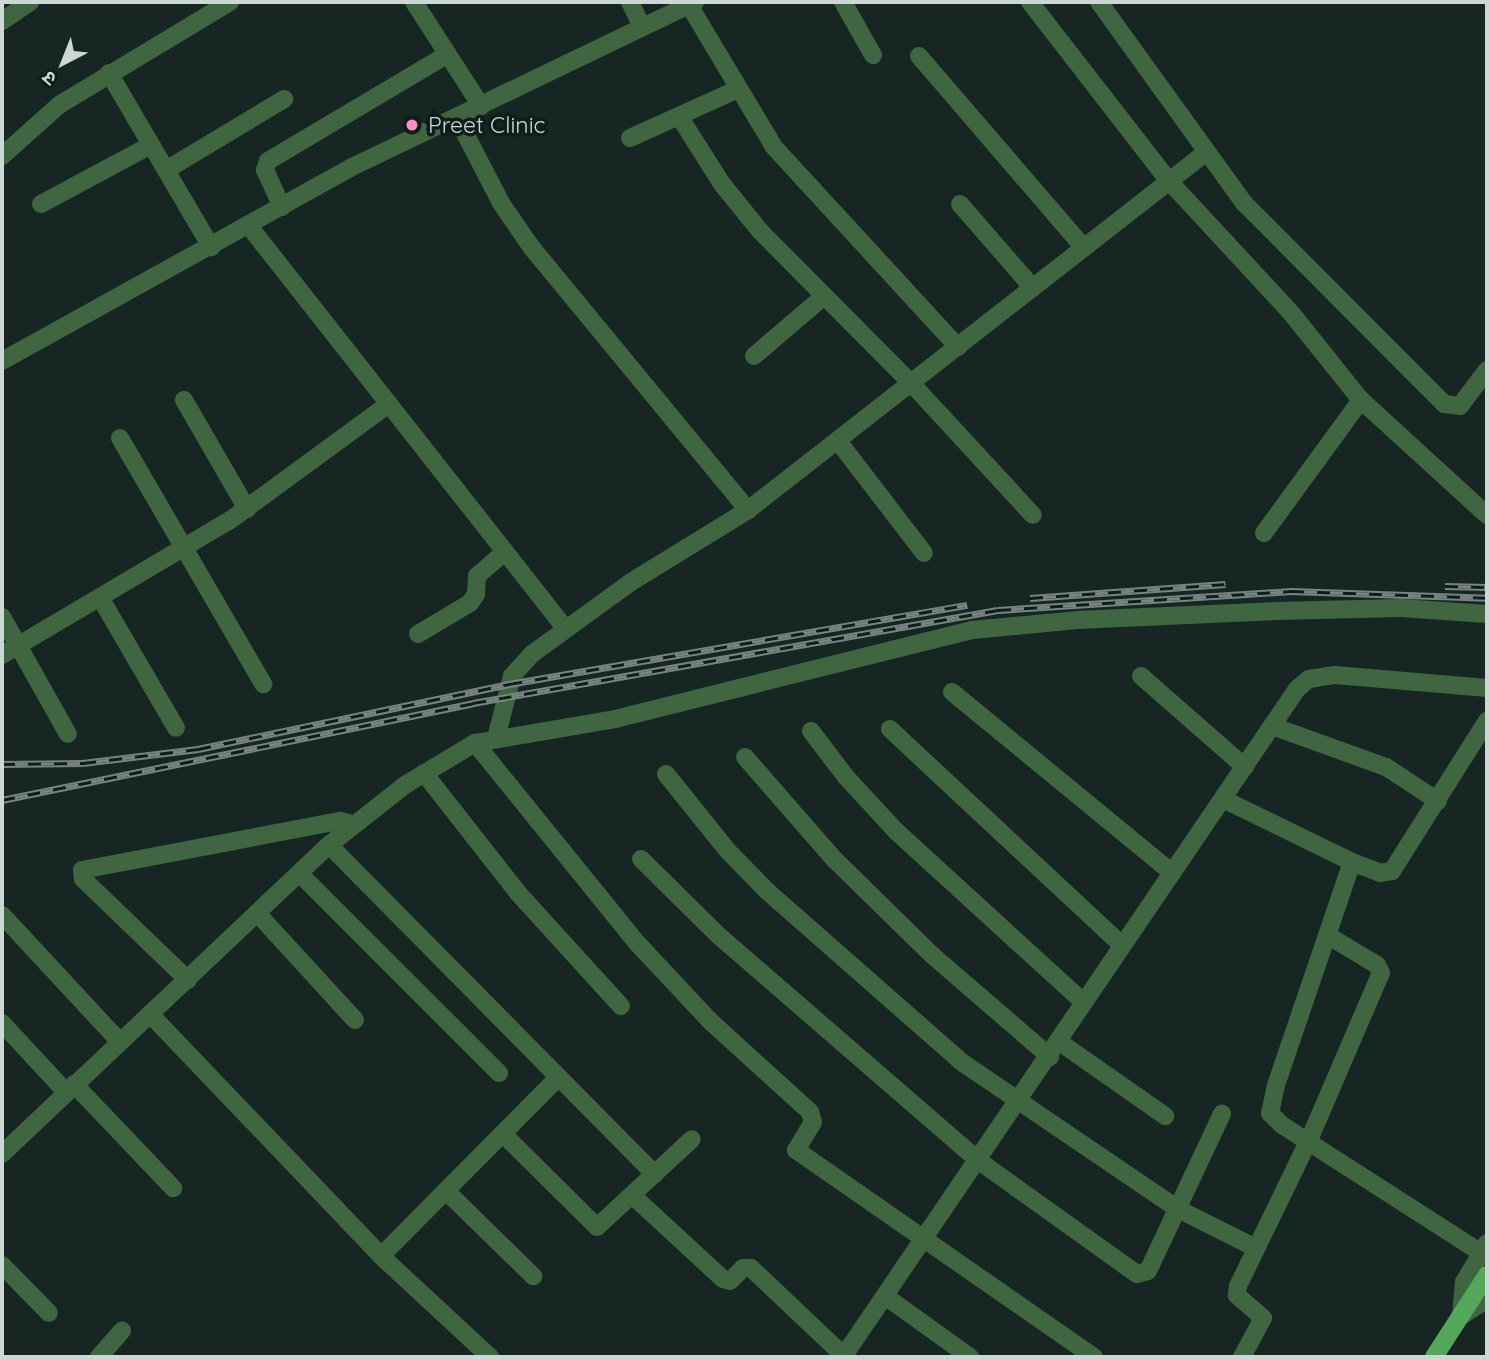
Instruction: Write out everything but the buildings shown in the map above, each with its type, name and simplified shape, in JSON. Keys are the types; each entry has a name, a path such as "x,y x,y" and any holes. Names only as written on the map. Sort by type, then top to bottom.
{"main road":[{"path":"1434,1357 1461,1316 1482,1297 1487,1275"}],"street":[{"path":"2,21 30,2"},
{"path":"2,156 59,105 230,2"},
{"path":"414,2 481,106"},
{"path":"630,2 642,27"},
{"path":"843,2 873,55"},
{"path":"1030,2 1169,181 1292,314 1361,400 1487,515"},
{"path":"1099,2 1204,154 1262,223 1444,404 1460,406 1487,370"},
{"path":"2,361 352,167 692,3 738,89 774,146 958,347"},
{"path":"282,207 265,170 268,161 448,54"},
{"path":"919,55 1084,248"},
{"path":"109,73 211,247"},
{"path":"630,138 738,89"},
{"path":"166,170 284,99"},
{"path":"679,116 722,184 823,297 912,384 1033,515"},
{"path":"457,118 501,203 533,248 748,510"},
{"path":"41,204 151,145"},
{"path":"496,738 512,676 565,628 748,510 1204,154"},
{"path":"960,204 1033,288"},
{"path":"249,226 565,628"},
{"path":"754,356 823,297"},
{"path":"184,400 247,509"},
{"path":"1264,533 1361,400"},
{"path":"2,655 101,599 247,509 389,404"},
{"path":"120,438 263,684"},
{"path":"838,441 924,552"},
{"path":"418,634 470,603 476,594 477,576 505,552"},
{"path":"101,599 176,728"},
{"path":"2,1154 329,845 424,773 475,743 615,719 972,630 1077,620 1278,611 1401,608 1487,614"},
{"path":"2,617 68,734"},
{"path":"1141,676 1245,767"},
{"path":"633,1196 723,1279 730,1281 743,1268 751,1268 844,1357 1297,689 1321,676 1487,688"},
{"path":"952,692 1172,873"},
{"path":"1223,799 1352,862 1380,873 1392,871 1487,721"},
{"path":"1272,726 1385,767 1438,801"},
{"path":"890,729 1122,945"},
{"path":"811,731 846,777 897,832 1083,1002"},
{"path":"475,743 638,944 709,1020 810,1112 813,1122 796,1150 1094,1357"},
{"path":"745,757 834,859 932,955 1054,1049 1165,1116"},
{"path":"424,773 517,893 621,1006"},
{"path":"666,774 727,850 767,891 963,1063 1017,1103 1176,1208 1256,1248"},
{"path":"188,980 83,879 82,870 340,821 354,824"},
{"path":"329,845 655,1174"},
{"path":"641,859 718,935 979,1161 1138,1274 1148,1271 1222,1114"},
{"path":"1352,862 1270,1113 1484,1248 1461,1291 1461,1316"},
{"path":"299,873 499,1073"},
{"path":"257,913 355,1020"},
{"path":"2,915 120,1041"},
{"path":"1242,1357 1263,1318 1236,1291 1309,1140 1381,973 1377,965 1327,935"},
{"path":"150,1014 382,1256 489,1357"},
{"path":"2,1023 173,1188"},
{"path":"382,1256 559,1077"},
{"path":"503,1134 597,1227 692,1139"},
{"path":"446,1191 533,1276"},
{"path":"2,1265 49,1312"},
{"path":"885,1296 970,1357"},
{"path":"99,1357 122,1331"}],"railway":[{"path":"1030,598 1225,584"},
{"path":"1445,586 1487,587"},
{"path":"2,800 473,703 998,610 1291,591 1487,598"},
{"path":"2,764 83,763 198,749 509,684 967,605"}],"place":[{"name":"Preet Clinic","path":"412,125"}]}
